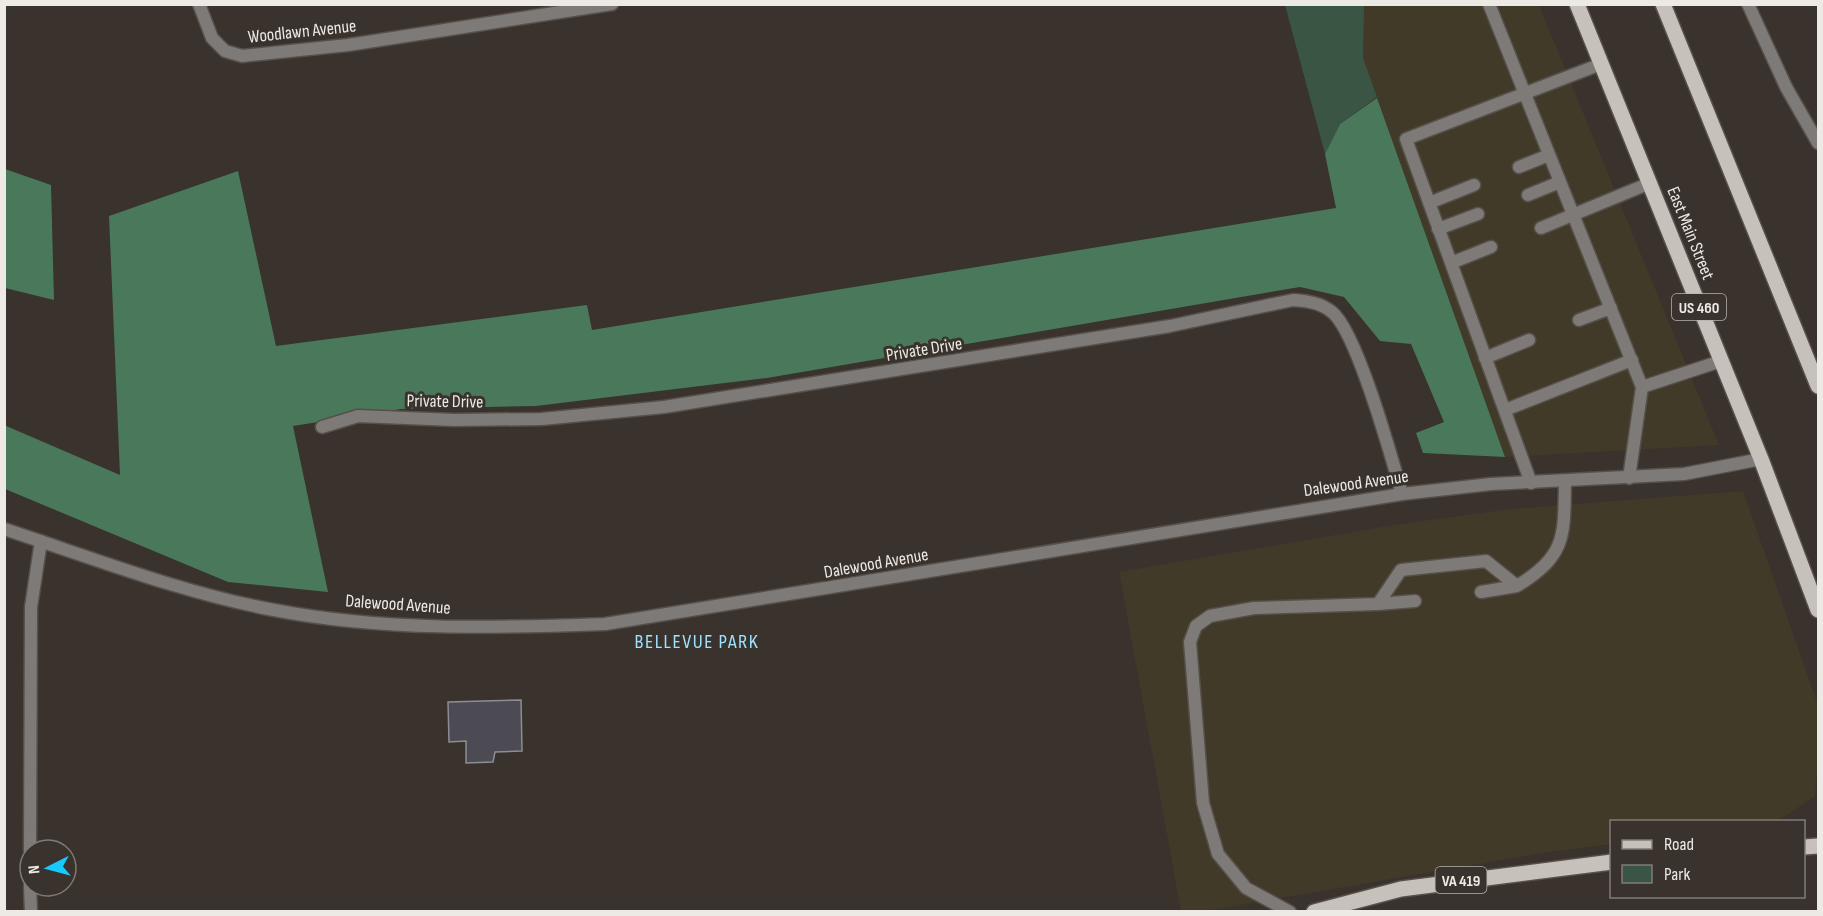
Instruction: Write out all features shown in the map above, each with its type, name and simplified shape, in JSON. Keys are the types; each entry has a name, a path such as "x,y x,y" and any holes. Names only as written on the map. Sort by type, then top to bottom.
{"main road":[{"name":"East Main Street","path":"1577,4 1761,459 1818,610"},
{"path":"1663,4 1818,386"},
{"name":"VA 419","path":"1314,912 1401,889 1535,869 1610,862"}],"street":[{"name":"Woodlawn Avenue","path":"199,4 212,38 225,51 242,56 348,45 612,4"},
{"path":"1489,4 1642,387 1629,478"},
{"path":"1748,4 1786,87 1818,143"},
{"path":"1531,483 1406,140 1601,64"},
{"path":"1519,167 1549,154"},
{"path":"1528,195 1560,182"},
{"path":"1541,228 1650,183"},
{"path":"1429,203 1474,185"},
{"path":"1438,229 1478,214"},
{"path":"1451,263 1491,247"},
{"name":"Private Drive","path":"322,427 358,416 454,420 542,419 664,407 1170,326 1293,300 1312,301 1333,312 1342,324 1377,409 1402,494"},
{"path":"1579,320 1611,308"},
{"path":"1485,358 1529,340"},
{"path":"1504,410 1632,360"},
{"path":"1642,387 1721,361"},
{"name":"Dalewood Avenue","path":"4,529 203,594 276,610 406,626 507,628 605,624 658,617 1402,494 1531,483 1684,474 1761,459"},
{"path":"1481,592 1517,586 1540,572 1552,557 1564,534 1565,481"},
{"path":"30,838 31,606 41,541"},
{"path":"1378,604 1401,570 1486,561 1517,586"},
{"path":"1290,912 1246,888 1218,855 1203,803 1191,642 1196,626 1210,616 1254,608 1415,601"}],"shaded area":[{"path":"1344,5 1539,5 1719,445 1505,457"},
{"path":"1743,491 1818,705 1818,760 1815,796 1779,820 1610,820 1610,844 1543,853 1205,911 1181,911 1119,572 1393,525 1510,509"}],"green space":[{"path":"1285,5 1364,5 1363,58 1377,97 1340,124 1325,154"},
{"path":"1377,98 1505,457 1423,453 1416,433 1444,422 1411,344 1380,341 1344,297 1300,287 767,378 536,406 401,409 293,426 328,592 228,582 5,489 4,425 120,475 109,216 238,171 276,346 587,305 592,330 1336,208 1325,154 1340,124"},
{"path":"5,169 51,185 54,300 5,288"}],"building":[{"path":"521,700 522,751 495,752 493,762 466,763 466,741 449,742 448,702"}],"district":[{"name":"BELLEVUE PARK","path":"697,641"}]}
